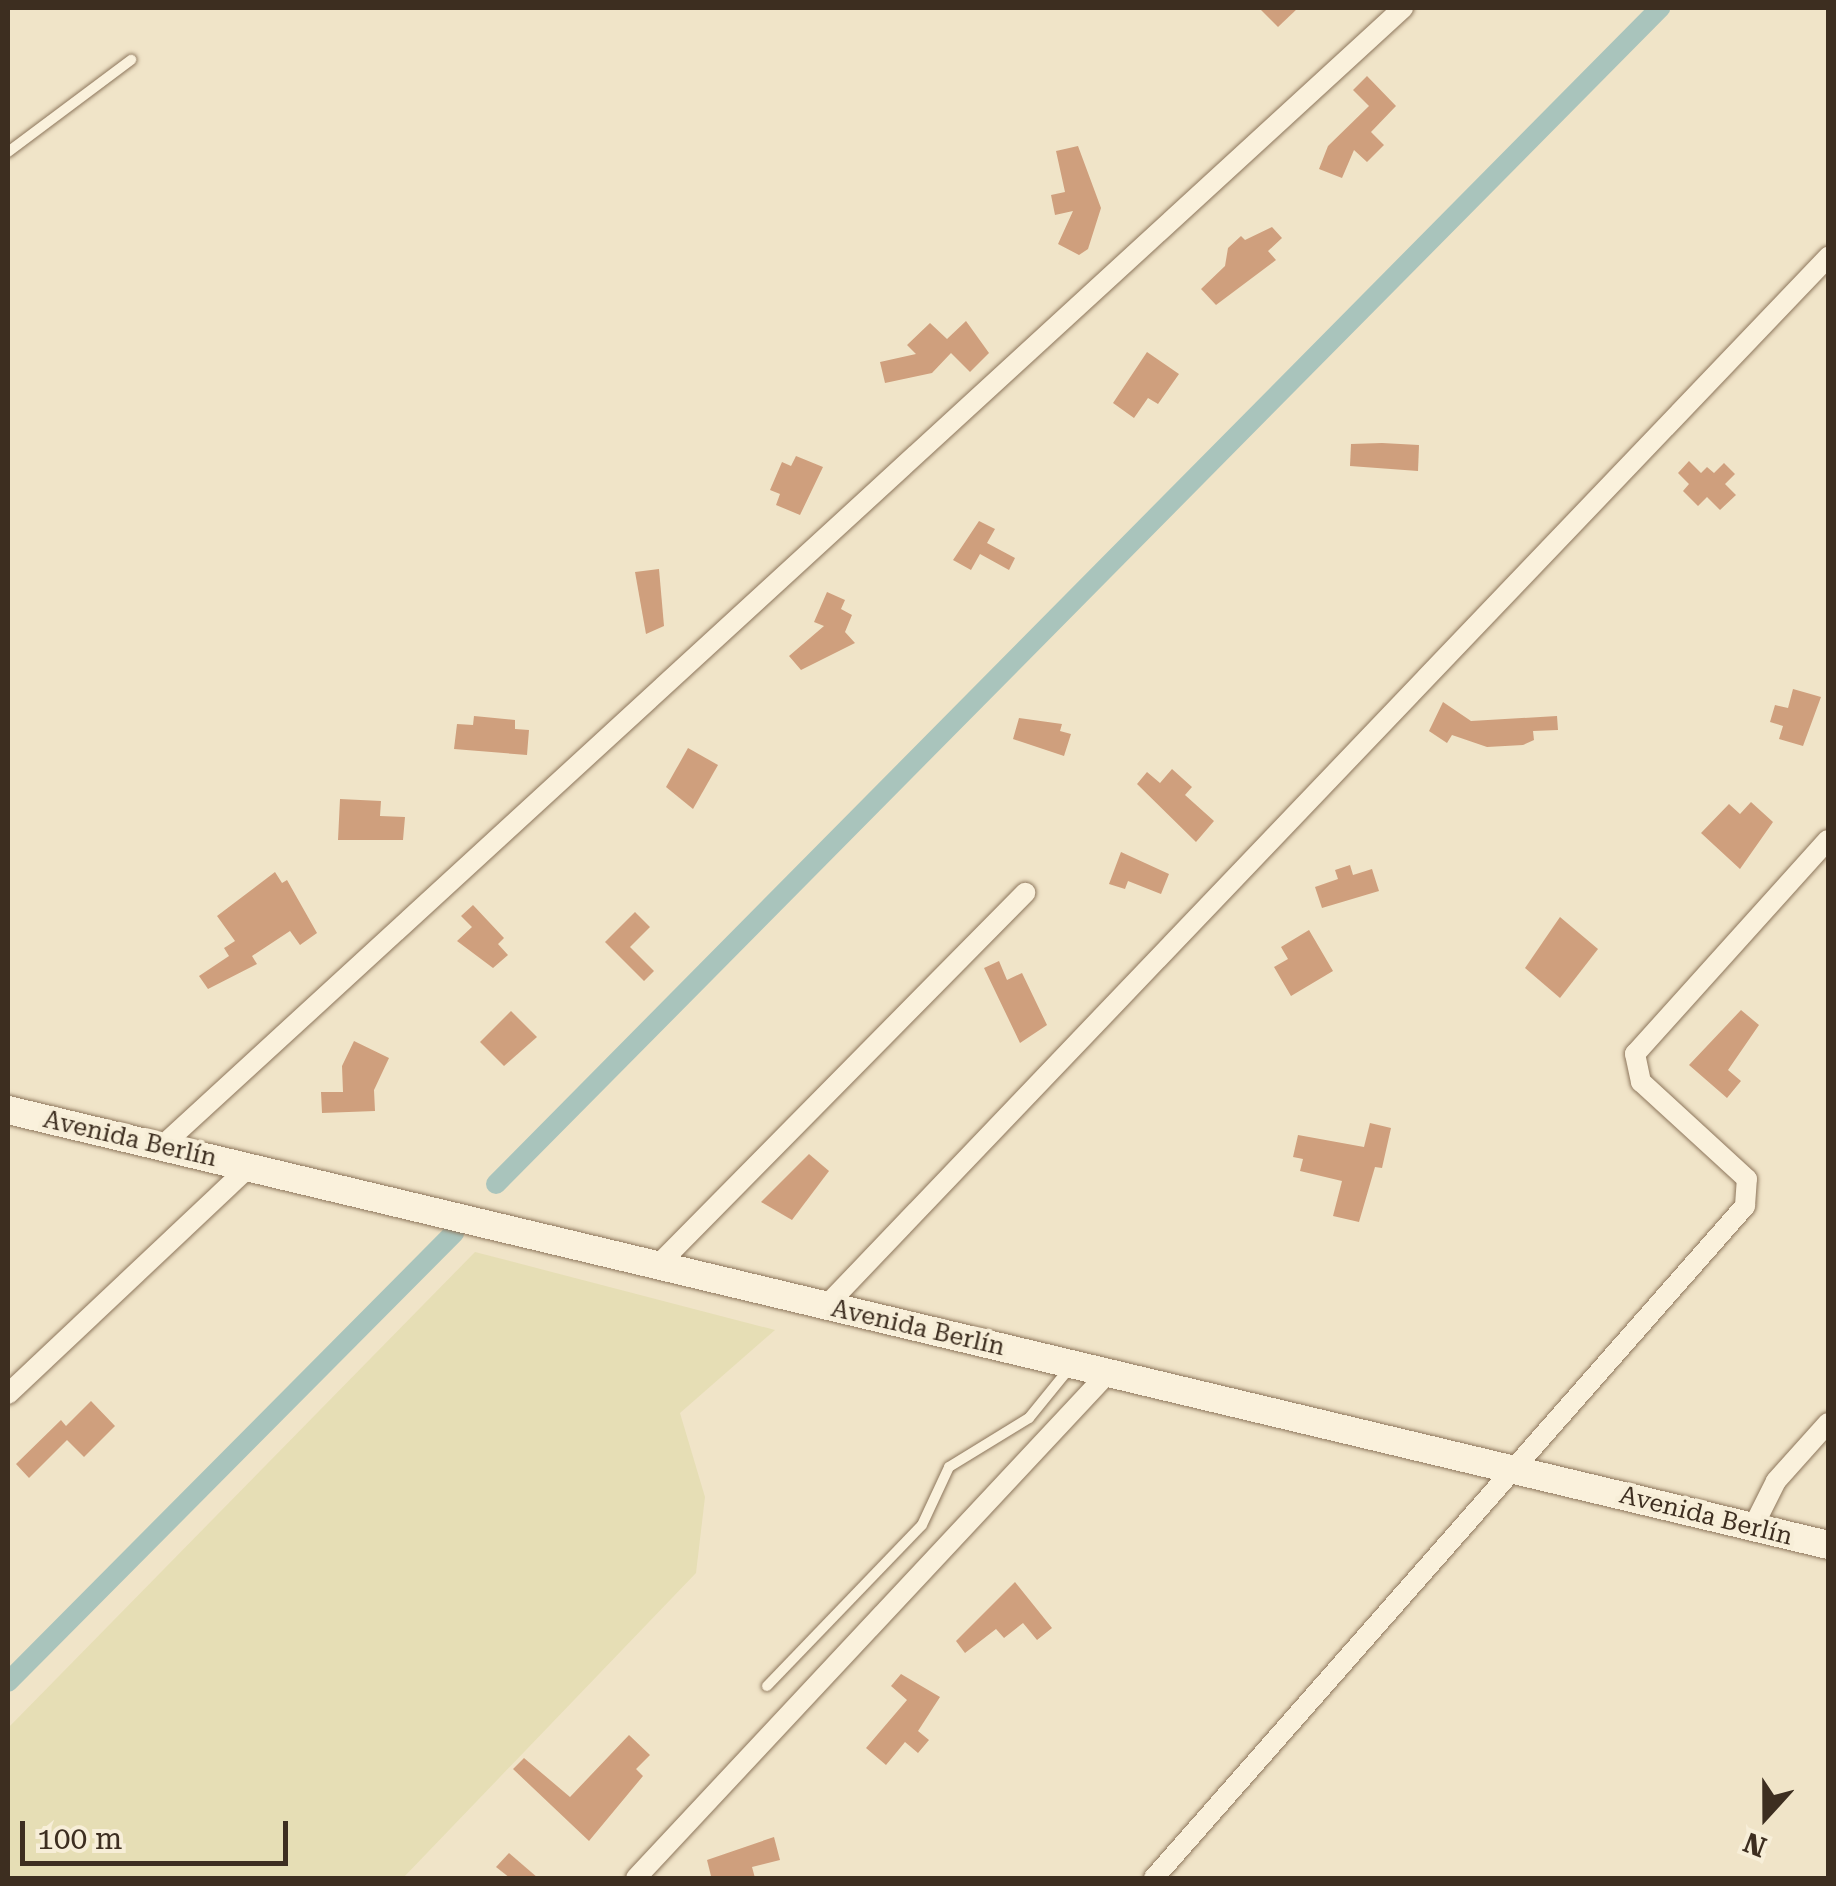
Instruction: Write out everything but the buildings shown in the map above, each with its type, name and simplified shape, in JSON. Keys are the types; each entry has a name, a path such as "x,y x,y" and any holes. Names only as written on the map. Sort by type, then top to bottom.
{"street":[{"path":"162,1146 1403,8"},
{"path":"826,1306 1828,257"},
{"path":"1154,1878 1749,1200 1743,1174 1642,1082 1635,1054 1828,840"},
{"path":"658,1265 1025,893"},
{"name":"Avenida Berlín","path":"8,1110 1828,1546"},
{"path":"8,1394 249,1167"},
{"path":"636,1878 1108,1373"},
{"path":"1753,1528 1776,1481 1828,1423"}],"lane":[{"path":"8,152 131,60"},
{"path":"766,1686 922,1525 949,1467 1028,1418 1072,1364"}],"shaded area":[{"path":"475,1252 775,1330 680,1413 705,1497 696,1573 403,1878 8,1878 8,1728"}],"waterway":[{"path":"496,1184 1660,8"},
{"path":"8,1682 454,1233"}]}
